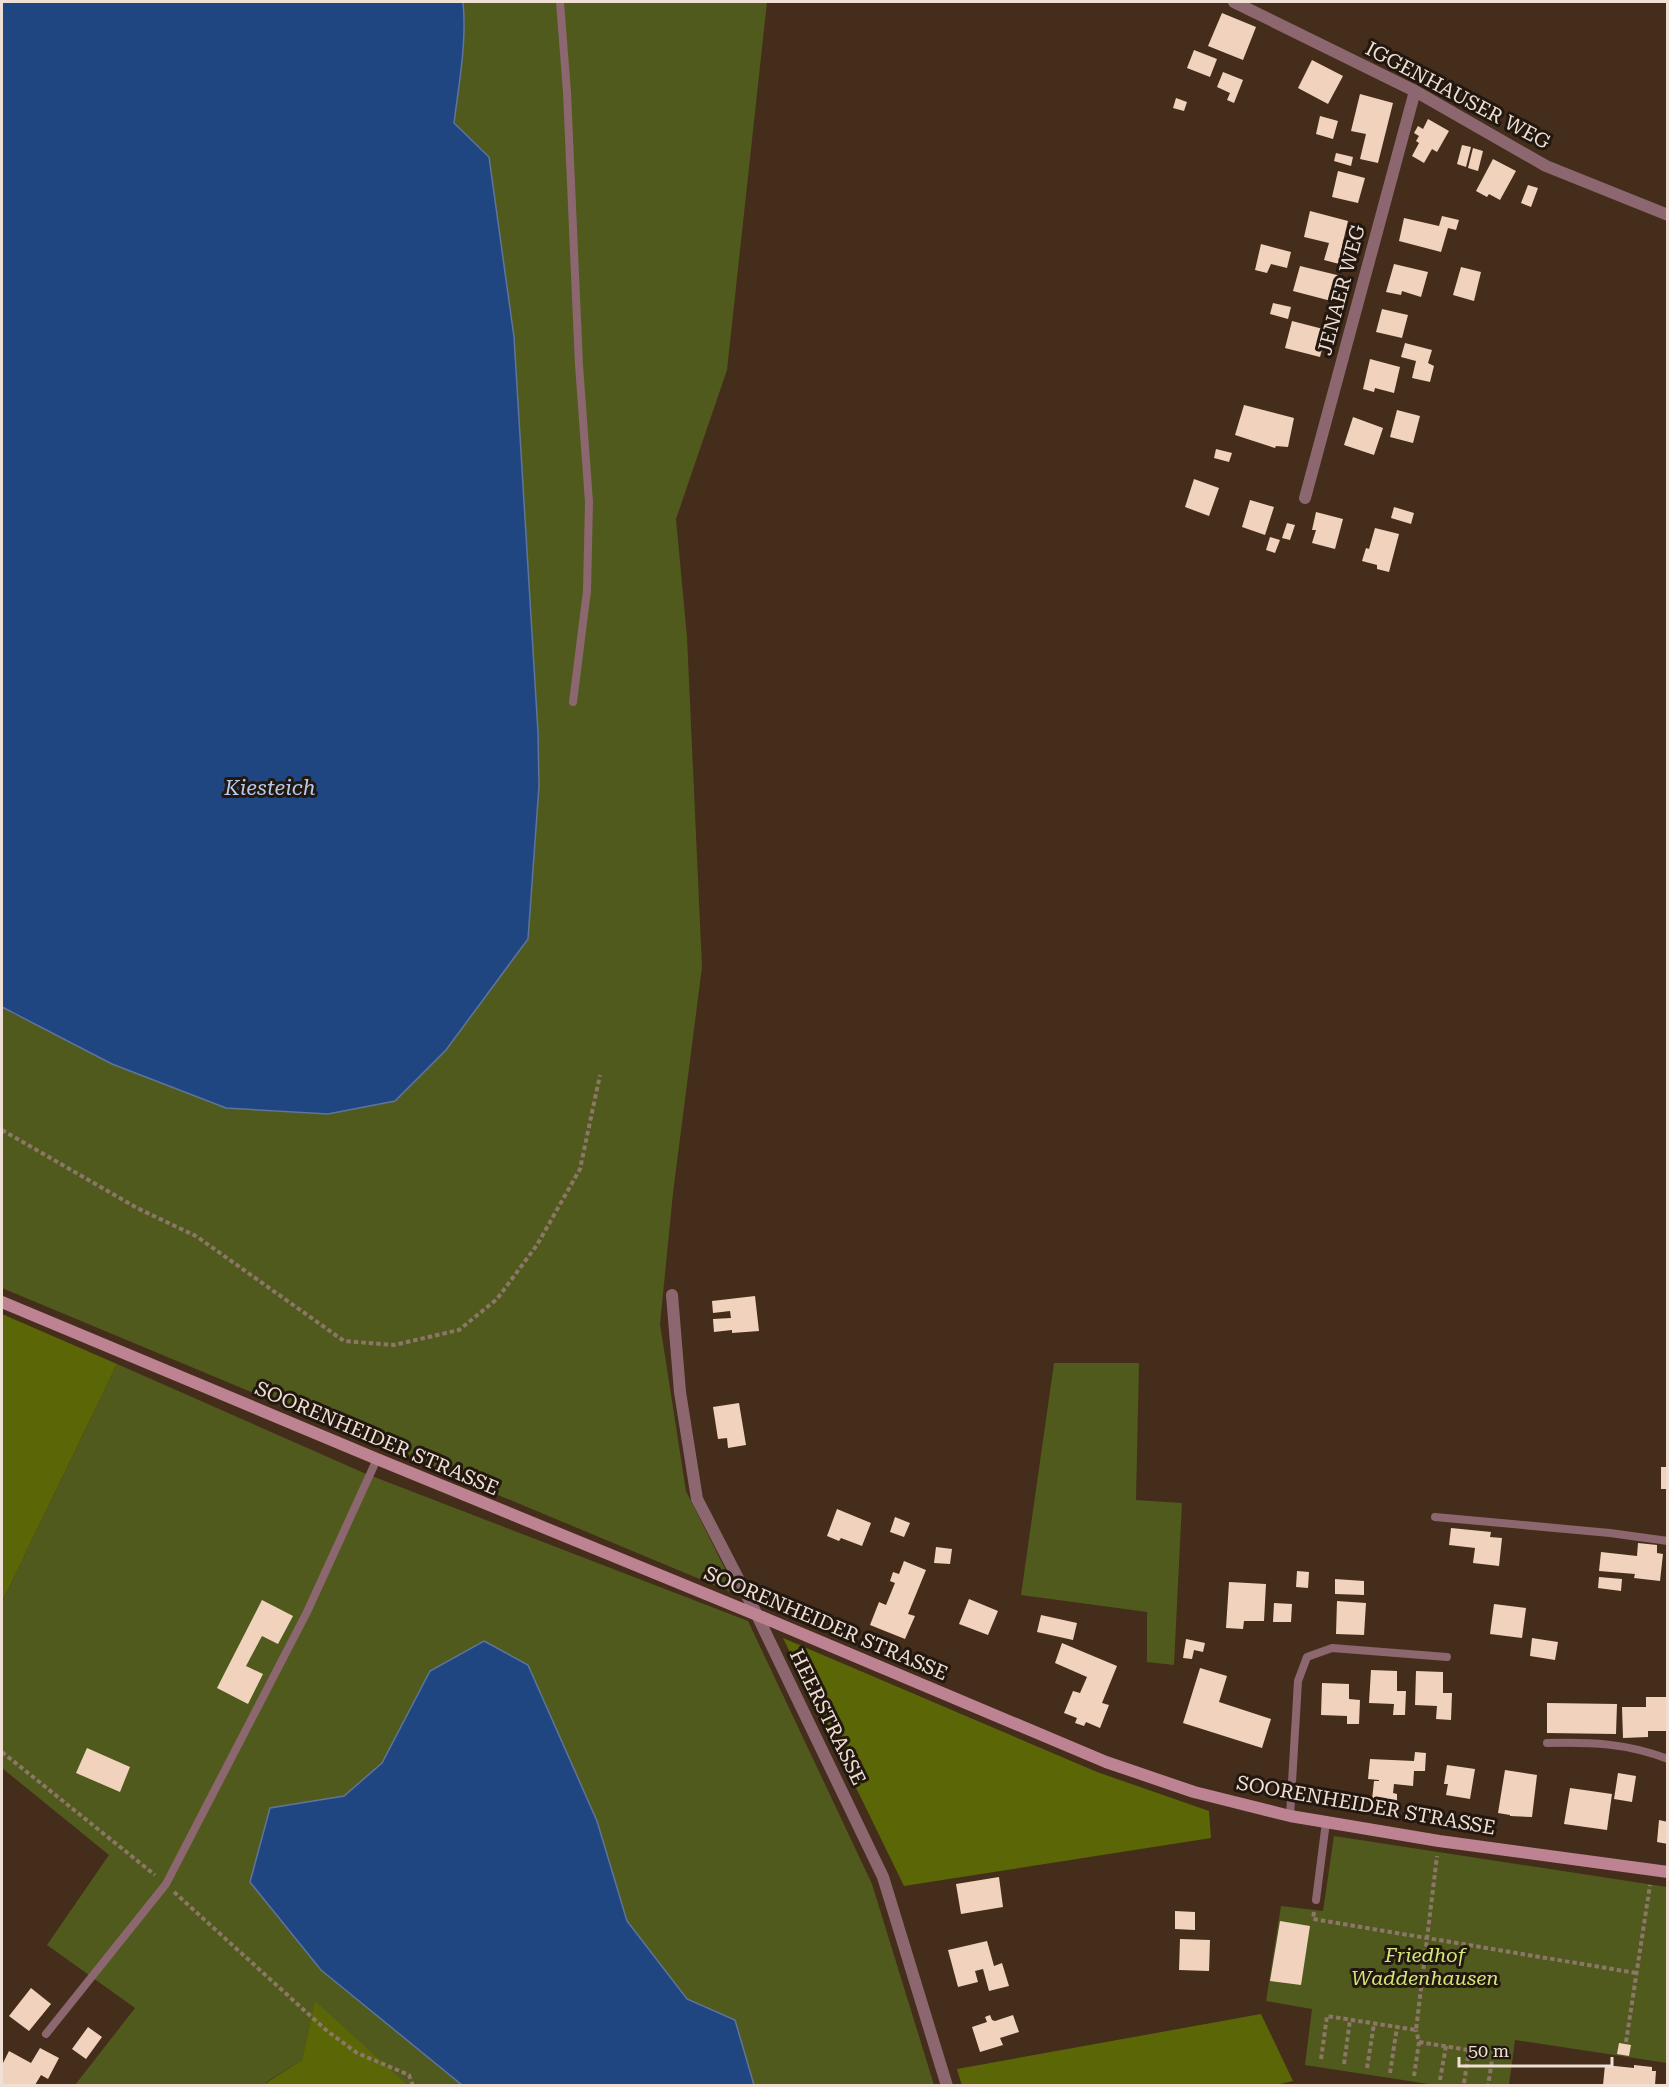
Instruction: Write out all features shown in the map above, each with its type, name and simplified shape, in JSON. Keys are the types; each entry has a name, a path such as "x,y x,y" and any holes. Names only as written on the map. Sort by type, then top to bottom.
{"main road":[{"name":"SOORENHEIDER STRASSE","path":"2,1302 1106,1762 1194,1792 1290,1816 1439,1841 1668,1872"}],"street":[{"name":"IGGENHAUSER WEG","path":"1234,2 1415,91 1546,166 1668,215"},
{"name":"JENAER WEG","path":"1305,498 1415,91"},
{"name":"HEERSTRASSE","path":"672,1295 680,1392 697,1499 757,1615 883,1877 947,2085"}],"lane":[{"path":"560,2 567,92 579,365 589,502 587,591 573,702"},
{"path":"46,2034 166,1884 307,1612 377,1459"},
{"path":"1435,1517 1610,1533 1668,1541"},
{"path":"1290,1816 1298,1681 1307,1657 1332,1648 1447,1656"},
{"path":"1547,1743 1600,1742 1668,1759"},
{"path":"1316,1900 1326,1822"}],"path":[{"path":"2,1130 137,1208 196,1236 344,1341 394,1345 459,1330 497,1299 537,1245 579,1169 600,1075"},
{"path":"2,1752 166,1884 326,2030 357,2053 409,2075 413,2085"},
{"path":"1414,2076 1419,2042 1416,2030 1439,1841"},
{"path":"1626,2042 1653,1870"},
{"path":"1316,1900 1313,1919 1636,1973"},
{"path":"1321,2059 1327,2016 1416,2030"},
{"path":"1344,2064 1350,2020"},
{"path":"1367,2068 1374,2024"},
{"path":"1390,2073 1397,2027"},
{"path":"1419,2042 1492,2054 1488,2085"},
{"path":"1440,2080 1446,2046"},
{"path":"1464,2084 1469,2050"}],"green space":[{"path":"463,2 767,2 727,370 676,519 687,637 702,967 673,1193 660,1324 686,1491 738,1595 2,1288 2,1007 13,1014 226,1108 328,1114 395,1101 446,1050 528,939 539,786 538,732 514,337 489,157 454,123 463,47"},
{"path":"2,1314 117,1364 2,1602"},
{"path":"1054,1363 1139,1363 1136,1500 1182,1503 1174,1665 1147,1662 1147,1612 1021,1595"},
{"path":"117,1364 364,1473 748,1621 872,1884 934,2085 754,2085 735,2020 687,2000 627,1921 597,1821 430,1671 382,1763 344,1796 270,1808 462,2085 298,2085 315,2002 302,2060 265,2083 253,2086 75,2085 135,2008 47,1945 109,1855 2,1768 2,1602"},
{"path":"783,1638 1097,1772 1209,1811 1211,1838 904,1886"},
{"name":"Friedhof Waddenhausen","path":"1334,1836 1667,1887 1667,2063 1515,2040 1509,2085 1435,2085 1305,2065 1312,2009 1266,2001 1281,1906 1323,1911"},
{"path":"315,2001 407,2085 253,2085 266,2083 302,2060"},
{"path":"1261,2014 1293,2081 1272,2086 962,2086 957,2069"}],"water":[{"name":"Kiesteich","path":"2,2 463,2 463,47 454,123 489,157 514,337 538,732 539,786 528,939 446,1050 395,1101 328,1114 226,1108 112,1064 2,1007"},
{"path":"484,1641 528,1665 597,1821 627,1921 687,1999 735,2020 754,2085 462,2085 321,1970 250,1882 270,1808 344,1796 382,1763 430,1671"}],"building":[{"path":"1222,13 1256,27 1243,60 1208,46"},
{"path":"1194,50 1217,59 1210,77 1187,68"},
{"path":"1312,60 1343,76 1328,104 1298,88"},
{"path":"1223,72 1243,80 1234,103 1227,100 1230,93 1217,87"},
{"path":"1360,94 1393,103 1378,163 1360,159 1366,134 1351,131"},
{"path":"1176,98 1187,102 1184,111 1173,108"},
{"path":"1320,116 1338,121 1333,139 1316,134"},
{"path":"1428,119 1449,131 1437,152 1432,149 1424,163 1412,156 1419,143 1416,141 1419,136 1414,133 1418,126 1423,129"},
{"path":"1462,145 1471,147 1466,167 1457,164"},
{"path":"1473,148 1483,151 1478,171 1468,168"},
{"path":"1336,153 1353,157 1351,166 1334,161"},
{"path":"1493,159 1516,171 1500,200 1476,191"},
{"path":"1338,171 1365,178 1358,203 1332,197"},
{"path":"1528,185 1538,188 1531,207 1521,203"},
{"path":"1310,211 1348,221 1342,246 1348,247 1343,265 1324,260 1329,243 1304,237"},
{"path":"1442,216 1459,220 1456,230 1448,228 1441,252 1399,241 1404,218 1439,226"},
{"path":"1261,244 1291,252 1287,268 1271,264 1267,273 1255,270"},
{"path":"1394,264 1428,272 1421,297 1402,291 1401,295 1386,292"},
{"path":"1300,266 1341,276 1335,302 1293,291"},
{"path":"1461,267 1481,272 1474,301 1453,295"},
{"path":"1273,303 1291,307 1288,319 1270,314"},
{"path":"1382,309 1408,315 1402,338 1376,332"},
{"path":"1292,321 1327,330 1320,357 1285,348"},
{"path":"1405,343 1432,350 1428,363 1434,366 1430,382 1412,378 1416,361 1401,357"},
{"path":"1370,359 1400,367 1394,393 1375,388 1374,392 1363,389"},
{"path":"1244,405 1294,418 1288,447 1276,446 1275,448 1235,435"},
{"path":"1397,410 1420,416 1413,443 1390,437"},
{"path":"1353,417 1383,428 1374,455 1344,445"},
{"path":"1216,449 1232,453 1229,462 1214,458"},
{"path":"1194,479 1219,488 1209,516 1185,507"},
{"path":"1250,500 1274,507 1265,535 1242,527"},
{"path":"1394,507 1414,513 1411,524 1391,518"},
{"path":"1316,512 1343,519 1335,549 1312,543 1316,530 1312,530"},
{"path":"1287,523 1295,525 1290,540 1282,538"},
{"path":"1375,528 1399,534 1389,572 1377,569 1377,565 1362,561 1366,548 1369,549"},
{"path":"1270,537 1280,540 1275,553 1266,550"},
{"path":"755,1296 759,1331 714,1332 713,1319 731,1318 730,1311 713,1313 712,1301"},
{"path":"739,1403 746,1445 728,1448 727,1438 718,1439 713,1407"},
{"path":"1661,1467 1668,1467 1668,1489 1661,1489"},
{"path":"837,1509 871,1523 862,1546 841,1538 839,1541 827,1536"},
{"path":"895,1517 910,1523 904,1537 890,1532"},
{"path":"1451,1528 1491,1532 1490,1537 1502,1538 1499,1566 1473,1563 1475,1548 1449,1545"},
{"path":"1638,1543 1657,1545 1657,1553 1663,1554 1660,1581 1634,1578 1635,1574 1599,1571 1601,1552 1637,1556"},
{"path":"936,1547 952,1549 950,1564 934,1563"},
{"path":"904,1561 926,1570 908,1614 915,1616 905,1639 870,1625 879,1602 886,1605 895,1583 890,1581 893,1572 899,1574"},
{"path":"1297,1571 1309,1572 1308,1588 1296,1587"},
{"path":"1599,1577 1622,1579 1621,1591 1598,1588"},
{"path":"1335,1579 1364,1581 1364,1595 1335,1594"},
{"path":"1229,1582 1266,1584 1264,1621 1244,1621 1243,1629 1226,1628"},
{"path":"969,1599 998,1611 988,1635 959,1624"},
{"path":"262,1600 293,1616 278,1644 262,1636 246,1666 263,1674 248,1704 217,1688"},
{"path":"1337,1601 1366,1603 1364,1635 1336,1634"},
{"path":"1274,1603 1292,1604 1291,1622 1273,1622"},
{"path":"1494,1604 1526,1608 1522,1638 1490,1634"},
{"path":"1041,1615 1077,1623 1073,1640 1037,1632"},
{"path":"1532,1638 1558,1642 1555,1660 1530,1656"},
{"path":"1186,1639 1205,1643 1203,1652 1194,1650 1192,1659 1183,1658"},
{"path":"1062,1643 1117,1666 1102,1703 1109,1705 1100,1728 1086,1722 1084,1726 1075,1723 1077,1718 1064,1713 1073,1691 1080,1693 1087,1677 1055,1663"},
{"path":"1200,1668 1227,1676 1219,1702 1271,1719 1262,1748 1183,1723"},
{"path":"1371,1670 1397,1671 1397,1691 1406,1691 1405,1715 1393,1715 1394,1704 1369,1703"},
{"path":"1416,1671 1443,1672 1443,1693 1452,1693 1451,1720 1436,1719 1437,1706 1415,1705"},
{"path":"1322,1683 1349,1684 1349,1699 1360,1700 1359,1724 1347,1724 1347,1716 1321,1715"},
{"path":"1646,1697 1668,1697 1668,1731 1648,1731 1648,1737 1623,1738 1622,1707 1646,1707"},
{"path":"1547,1703 1617,1704 1616,1734 1547,1733"},
{"path":"87,1748 130,1767 120,1792 76,1773"},
{"path":"1415,1752 1426,1753 1425,1771 1414,1771 1413,1786 1394,1784 1393,1793 1397,1794 1397,1802 1372,1800 1374,1781 1379,1780 1368,1779 1370,1759 1414,1761"},
{"path":"1447,1765 1475,1769 1470,1799 1446,1795 1448,1784 1444,1784"},
{"path":"1505,1770 1537,1775 1532,1817 1498,1813"},
{"path":"1618,1773 1636,1776 1632,1802 1614,1799"},
{"path":"1570,1788 1612,1794 1607,1830 1564,1824"},
{"path":"1659,1820 1668,1822 1668,1844 1657,1842"},
{"path":"999,1877 1003,1907 961,1914 956,1884"},
{"path":"1175,1911 1195,1912 1195,1930 1175,1929"},
{"path":"1280,1921 1310,1926 1301,1985 1270,1981"},
{"path":"1180,1939 1210,1940 1209,1971 1179,1970"},
{"path":"987,1941 994,1966 1002,1963 1009,1986 989,1991 983,1969 975,1971 978,1982 958,1987 948,1950"},
{"path":"31,1988 51,2004 29,2031 9,2016"},
{"path":"990,2015 995,2021 1013,2015 1019,2032 1000,2038 1003,2045 980,2052 972,2027 987,2022 985,2017"},
{"path":"88,2027 102,2037 86,2059 72,2049"},
{"path":"1619,2043 1631,2045 1629,2056 1617,2054"},
{"path":"40,2048 59,2058 48,2079 41,2075 35,2085 2,2085 2,2065 9,2051 31,2063"},
{"path":"1605,2065 1652,2067 1652,2071 1656,2071 1655,2085 1603,2085"}]}
